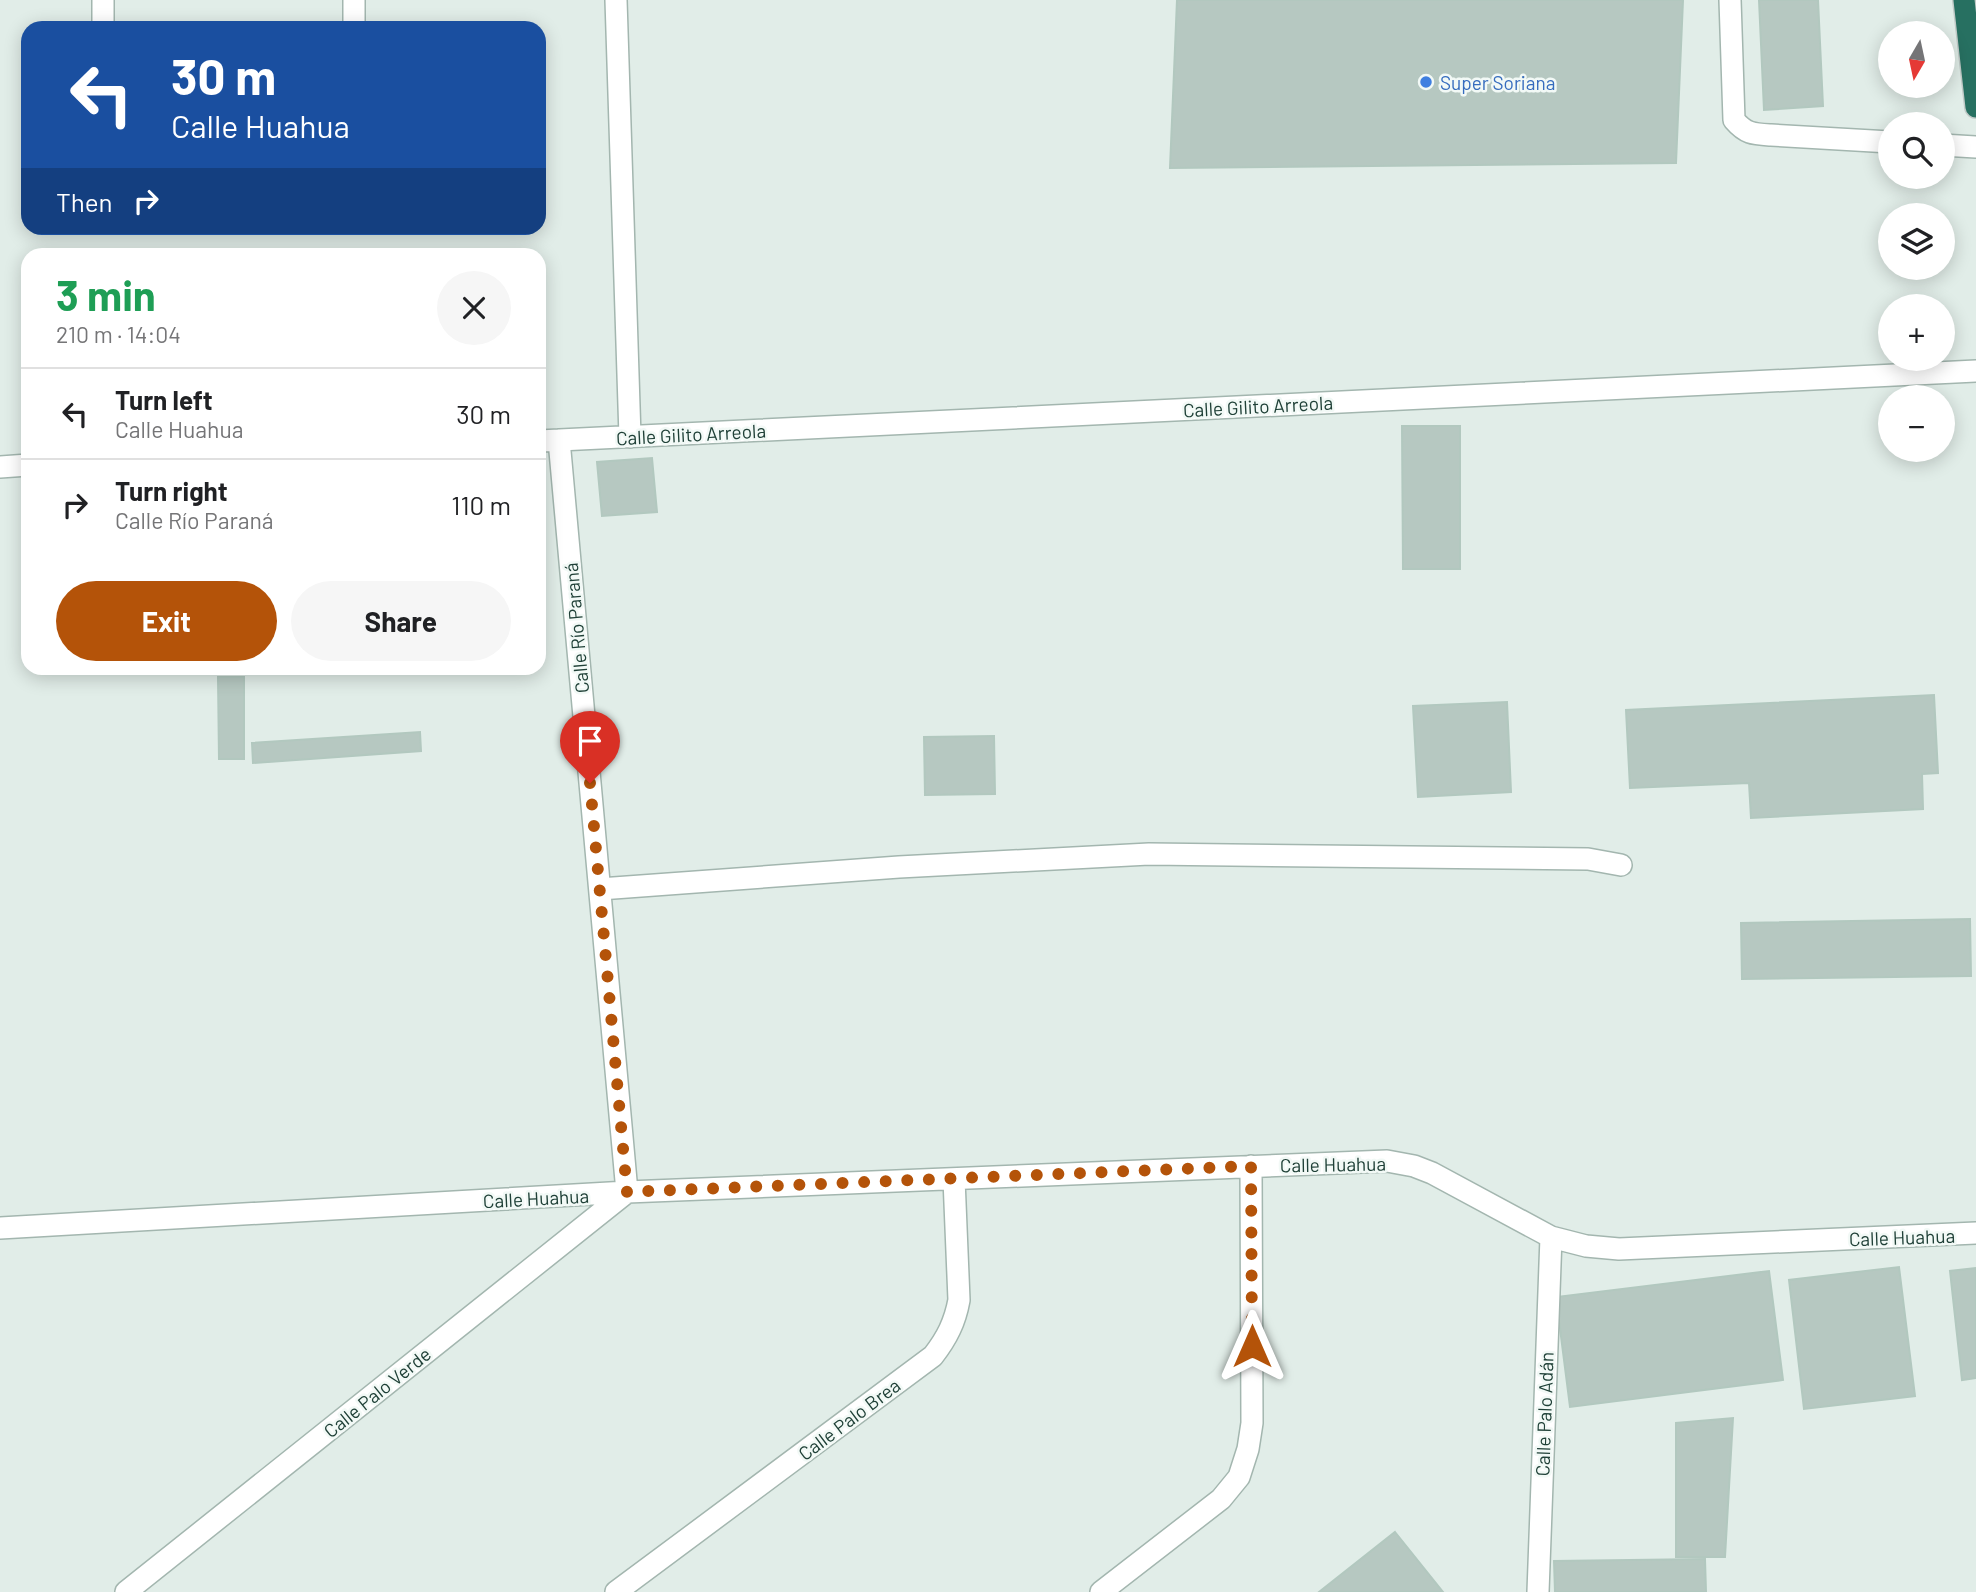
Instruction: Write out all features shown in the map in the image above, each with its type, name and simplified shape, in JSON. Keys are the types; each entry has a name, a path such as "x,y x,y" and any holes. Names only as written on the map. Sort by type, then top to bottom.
{"highway":[{"path":"1964,0 1976,107"}],"street":[{"path":"103,0 103,21"},
{"path":"354,0 354,21"},
{"path":"616,0 630,437"},
{"path":"1730,0 1734,120 1743,130 1755,134 1878,141"},
{"path":"1955,146 1976,147"},
{"name":"Calle Gilito Arreola","path":"549,440 1976,371"},
{"name":"Calle Río Paraná","path":"549,440 600,889 627,1192"},
{"path":"0,467 21,466"},
{"path":"600,889 899,867 1149,854 1588,859 1621,865"},
{"name":"Calle Huahua","path":"0,1228 627,1192 1387,1161 1414,1166 1432,1173 1551,1237 1586,1246 1619,1249 1976,1233"},
{"path":"1101,1592 1220,1499 1239,1477 1248,1449 1252,1423 1251,1166"},
{"name":"Calle Palo Brea","path":"616,1592 933,1356 947,1338 956,1318 959,1300 954,1179"},
{"name":"Calle Palo Verde","path":"126,1592 627,1192"},
{"name":"Calle Palo Adán","path":"1538,1592 1551,1237"}],"building":[{"name":"Super Soriana","path":"1177,0 1683,0 1676,163 1170,168"},
{"path":"1759,0 1818,0 1823,106 1764,110"},
{"path":"1402,426 1460,426 1460,569 1403,569"},
{"path":"652,458 657,512 602,516 597,462"},
{"path":"218,677 244,677 244,759 219,759"},
{"path":"1934,695 1938,773 1922,774 1923,809 1751,818 1749,783 1630,788 1626,710"},
{"path":"1507,702 1511,792 1418,797 1413,706"},
{"path":"420,732 421,751 253,763 252,743"},
{"path":"994,736 995,794 925,795 924,737"},
{"path":"1970,919 1971,976 1742,979 1741,923"},
{"path":"1899,1267 1915,1396 1804,1409 1789,1280"},
{"path":"1976,1268 1976,1378 1962,1380 1950,1271"},
{"path":"1769,1271 1783,1380 1570,1407 1556,1297"},
{"path":"1733,1418 1725,1557 1676,1557 1676,1423"},
{"path":"1395,1532 1443,1592 1319,1592"},
{"path":"1705,1559 1706,1592 1555,1592 1554,1561"}],"place":[{"name":"Super Soriana","path":"1426,82"}],"route":[{"path":"590,783 627,1192 1251,1166 1252,1346"}]}
